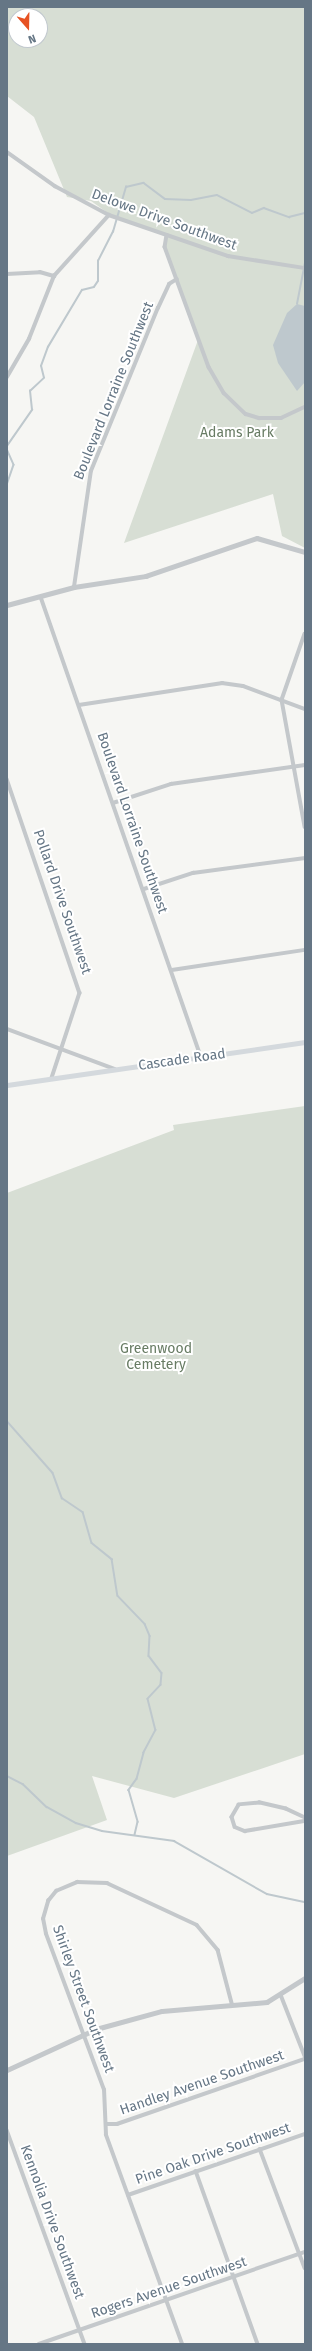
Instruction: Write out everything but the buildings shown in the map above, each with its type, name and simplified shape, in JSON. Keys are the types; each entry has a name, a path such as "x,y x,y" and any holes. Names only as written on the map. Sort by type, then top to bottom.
{"main road":[{"name":"Cascade Road","path":"7,1085 305,1042"}],"street":[{"name":"Delowe Drive Southwest","path":"7,152 55,186 109,215 228,256 305,268"},
{"path":"7,376 29,339 54,276 109,215"},
{"path":"167,235 165,247 209,367 234,405 246,414 273,419 305,408"},
{"path":"7,274 40,272 54,276"},
{"name":"Boulevard Lorraine Southwest","path":"74,587 91,471 158,308 169,284 177,279"},
{"path":"7,605 74,587 146,576 257,538 305,552"},
{"name":"Boulevard Lorraine Southwest","path":"41,597 144,889 201,1057"},
{"path":"305,634 282,700 297,766 305,827"},
{"path":"79,705 222,683 243,686 305,709"},
{"path":"113,803 171,784 305,765"},
{"name":"Pollard Drive Southwest","path":"7,779 78,980 78,1004 52,1078"},
{"path":"144,889 193,873 305,858"},
{"path":"172,970 305,950"},
{"path":"7,1029 116,1069"},
{"path":"260,1803 286,1809 305,1820 245,1831 235,1827 232,1817 239,1805 260,1803"},
{"name":"Shirley Street Southwest","path":"182,2344 106,2135 104,2090 43,1919 52,1895 77,1882 115,1886 197,1925 218,1950 232,2003"},
{"path":"7,2070 83,2034 162,2012 232,2003 267,2002 281,1995 305,1978"},
{"path":"281,1995 305,2056"},
{"name":"Handley Avenue Southwest","path":"106,2124 117,2124 305,2059"},
{"name":"Kennolia Drive Southwest","path":"7,2130 85,2344"},
{"name":"Pine Oak Drive Southwest","path":"128,2195 305,2134"},
{"path":"260,2149 305,2268"},
{"path":"196,2171 258,2344"},
{"name":"Rogers Avenue Southwest","path":"39,2344 305,2252"}],"green space":[{"name":"Adams Park","path":"7,7 305,7 305,548 282,536 273,494 124,543 198,340 166,250 165,236 115,218 91,201 67,197 34,117 7,96"},
{"name":"Greenwood Cemetery","path":"305,1106 305,1754 174,1798 92,1776 107,1820 7,1856 7,1193 174,1130 173,1125"}],"shaded area":[{"path":"297,304 305,306 305,382 297,391 278,363 273,345 287,313"}],"waterway":[{"path":"7,446 32,410 30,391 44,378 41,366 48,347 82,290 94,287 98,281 98,261 113,232 126,187 144,183 165,199 191,200 217,195 252,213 264,208 289,217 305,213"},
{"path":"297,304 305,263"},
{"path":"7,449 14,465 7,485"},
{"path":"7,1421 53,1473 62,1498 83,1512 92,1543 112,1559 118,1596 145,1624 150,1636 149,1656 162,1673 161,1685 148,1699 156,1730 144,1753 137,1779 129,1790 138,1822 135,1835"},
{"path":"7,1776 23,1784 47,1807 76,1823 102,1831 174,1841 267,1894 305,1902"}]}
